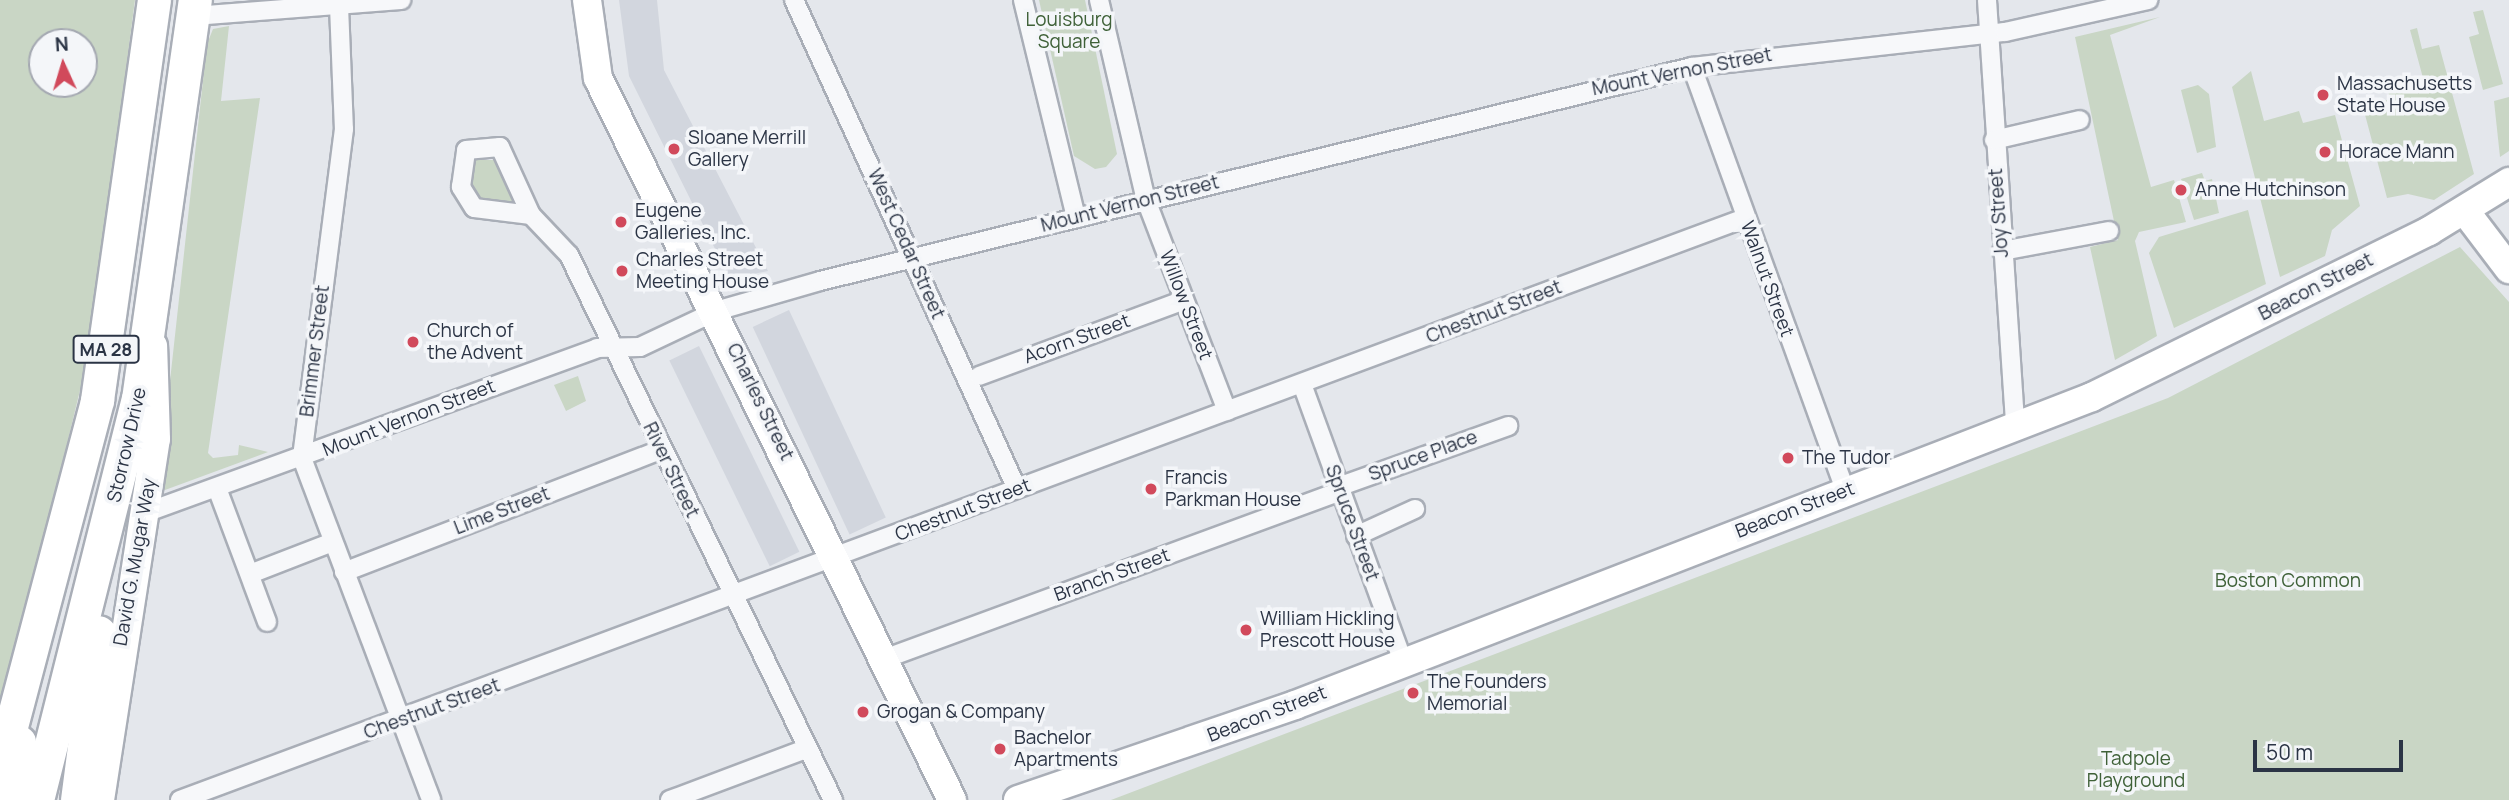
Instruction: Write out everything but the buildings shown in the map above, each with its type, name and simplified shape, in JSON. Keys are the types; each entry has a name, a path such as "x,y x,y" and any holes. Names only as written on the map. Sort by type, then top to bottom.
{"highway":[{"name":"Storrow Drive","path":"0,768 23,691 101,379 154,0"},
{"name":"Storrow Drive","path":"37,800 107,531 150,324 194,8"},
{"path":"77,800 107,531"},
{"name":"MA 28","path":"9,800 23,691"}],"main road":[{"name":"Charles Street","path":"587,0 598,78 716,311 951,800"},
{"name":"Beacon Street","path":"1018,800 1052,795 2132,380 2465,211 2509,182"},
{"path":"2465,211 2509,270"},
{"name":"David G. Mugar Way","path":"100,800 158,414 150,324"}],"street":[{"path":"194,8 339,6 401,0"},
{"name":"West Cedar Street","path":"794,0 1017,489"},
{"path":"1023,0 1076,217"},
{"path":"1099,0 1146,200"},
{"name":"Joy Street","path":"1987,0 2014,427"},
{"name":"Mount Vernon Street","path":"142,514 612,347 640,347 716,311 912,259 1692,66 1989,33 2148,0"},
{"name":"Brimmer Street","path":"339,6 344,129 302,458 431,800"},
{"name":"Walnut Street","path":"1692,66 1845,490"},
{"path":"1994,141 2080,120"},
{"name":"River Street","path":"531,215 474,208 461,187 466,150 500,147 531,215 569,255 660,450 833,800"},
{"name":"Willow Street","path":"1146,200 1227,411"},
{"name":"Chestnut Street","path":"180,800 734,598 1017,489 1745,218"},
{"path":"2001,251 2109,231"},
{"name":"Acorn Street","path":"979,376 1176,303"},
{"name":"Spruce Street","path":"1302,384 1403,660"},
{"name":"Spruce Place","path":"1339,489 1508,426"},
{"name":"Lime Street","path":"344,572 660,450"},
{"path":"217,488 267,622"},
{"name":"Branch Street","path":"884,659 1339,489"},
{"path":"1356,536 1415,509"},
{"path":"250,575 333,542"},
{"path":"670,800 806,750"}],"shaded area":[{"path":"619,0 657,0 664,70 768,271 730,279 629,76"},
{"path":"789,310 886,518 850,534 753,327"},
{"path":"699,346 799,552 770,566 669,360"}],"green space":[{"path":"0,0 135,0 89,353 0,721"},
{"name":"Louisburg Square","path":"1039,0 1085,0 1117,154 1106,167 1095,169 1074,156"},
{"path":"2483,10 2503,84 2483,90 2469,37 2479,34 2473,12"},
{"path":"2160,17 2110,35 2151,187 2174,180 2186,222 2139,232 2135,241 2157,336 2115,360 2090,247 2118,240 2075,37"},
{"path":"229,26 221,101 260,98 208,453 213,458 238,455 239,445 268,452 165,490 159,481 207,44 213,29"},
{"path":"2417,28 2422,49 2439,45 2474,174 2434,200 2408,194 2387,198 2363,107 2390,99 2387,87 2423,78 2410,30"},
{"path":"2251,71 2264,121 2299,111 2303,123 2335,115 2360,206 2332,230 2325,256 2280,277 2232,87"},
{"path":"2198,85 2209,94 2216,147 2197,153 2181,90"},
{"path":"2509,97 2509,151 2500,157 2494,101"},
{"path":"473,160 496,160 513,203 479,200 471,186"},
{"path":"2202,173 2205,181 2212,179 2219,213 2194,220 2181,179"},
{"path":"2248,210 2266,284 2174,328 2149,253 2159,237"},
{"name":"Boston Common","path":"2460,247 2509,302 2509,800 1111,800 2168,398"},
{"path":"578,376 586,401 566,411 554,385"}],"place":[{"name":"Massachusetts State House","path":"2323,95"},
{"name":"Sloane Merrill Gallery","path":"674,149"},
{"name":"Horace Mann","path":"2325,152"},
{"name":"Anne Hutchinson","path":"2181,190"},
{"name":"Eugene Galleries, Inc.","path":"621,222"},
{"name":"Charles Street Meeting House","path":"622,271"},
{"name":"Church of the Advent","path":"413,342"},
{"name":"The Tudor","path":"1788,458"},
{"name":"Francis Parkman House","path":"1151,489"},
{"name":"William Hickling Prescott House","path":"1246,630"},
{"name":"The Founders Memorial","path":"1413,693"},
{"name":"Grogan & Company","path":"863,712"},
{"name":"Bachelor Apartments","path":"1000,749"}],"park label":[{"name":"Tadpole Playground","path":"2136,770"}]}
